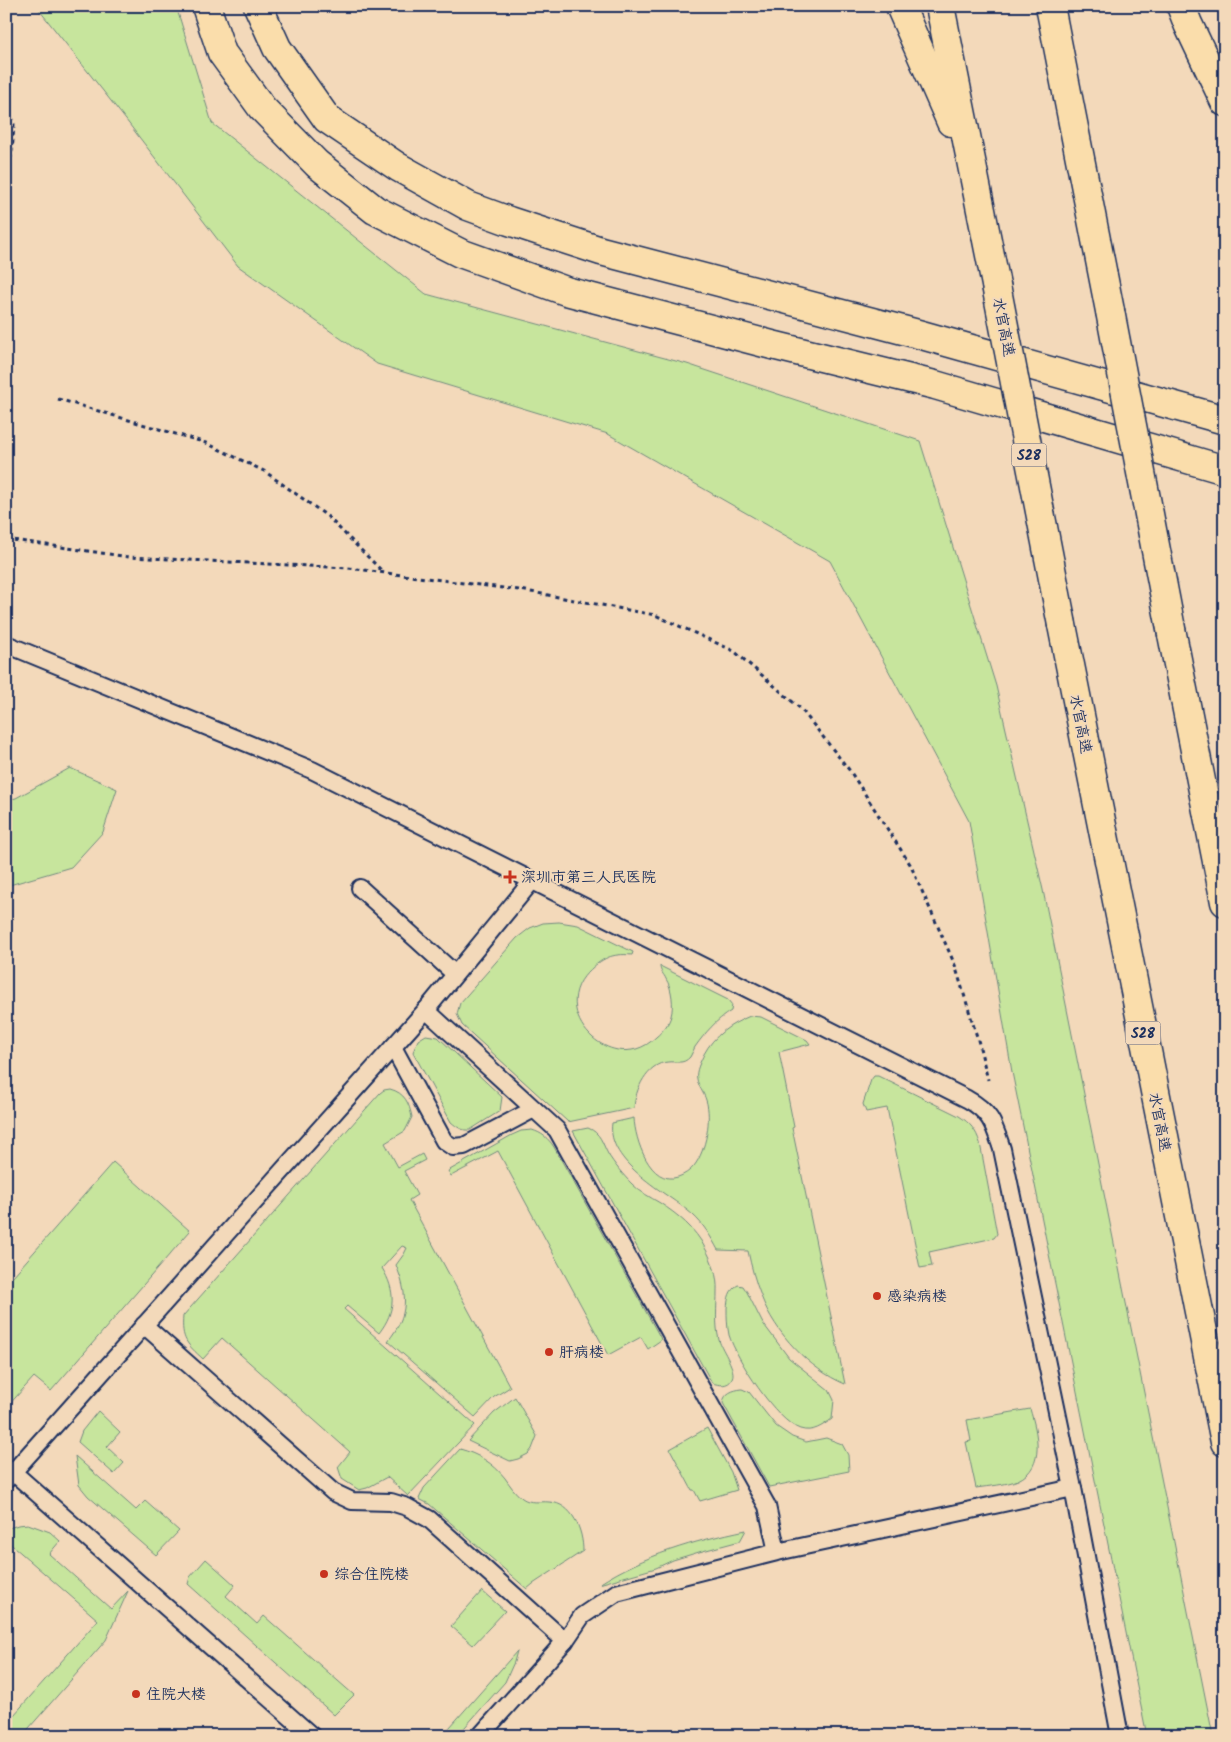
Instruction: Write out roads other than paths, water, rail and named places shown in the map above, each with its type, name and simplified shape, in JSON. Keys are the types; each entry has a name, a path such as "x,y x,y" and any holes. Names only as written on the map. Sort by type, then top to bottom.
{"highway":[{"path":"206,6 222,53 262,108 317,164 375,210 460,253 566,291 935,385 1225,470"},
{"path":"258,6 277,48 327,119 398,167 468,206 600,251 918,334 1225,420"},
{"path":"900,6 972,169"},
{"name":"水官高速","path":"940,6 1225,1442"},
{"path":"1050,6 1225,902"},
{"path":"1182,6 1188,24 1225,102"}],"lane":[{"path":"6,644 312,770 967,1099 988,1114 1002,1149 1073,1488 1120,1736"},
{"path":"312,1736 10,1476 426,1010 532,881"},
{"path":"360,888 456,974"},
{"path":"426,1010 557,1130 767,1506 777,1552"},
{"path":"393,1047 444,1141 453,1147 464,1146 534,1109"},
{"path":"144,1325 333,1492 352,1501 391,1502 407,1507 429,1519 565,1640"},
{"path":"480,1736 565,1640 582,1616 616,1593 777,1552 1073,1488"}],"place":[{"name":"深圳市第三人民医院","path":"510,877"},
{"name":"感染病楼","path":"877,1296"},
{"name":"肝病楼","path":"549,1352"},
{"name":"综合住院楼","path":"324,1574"},
{"name":"住院大楼","path":"136,1694"}]}
